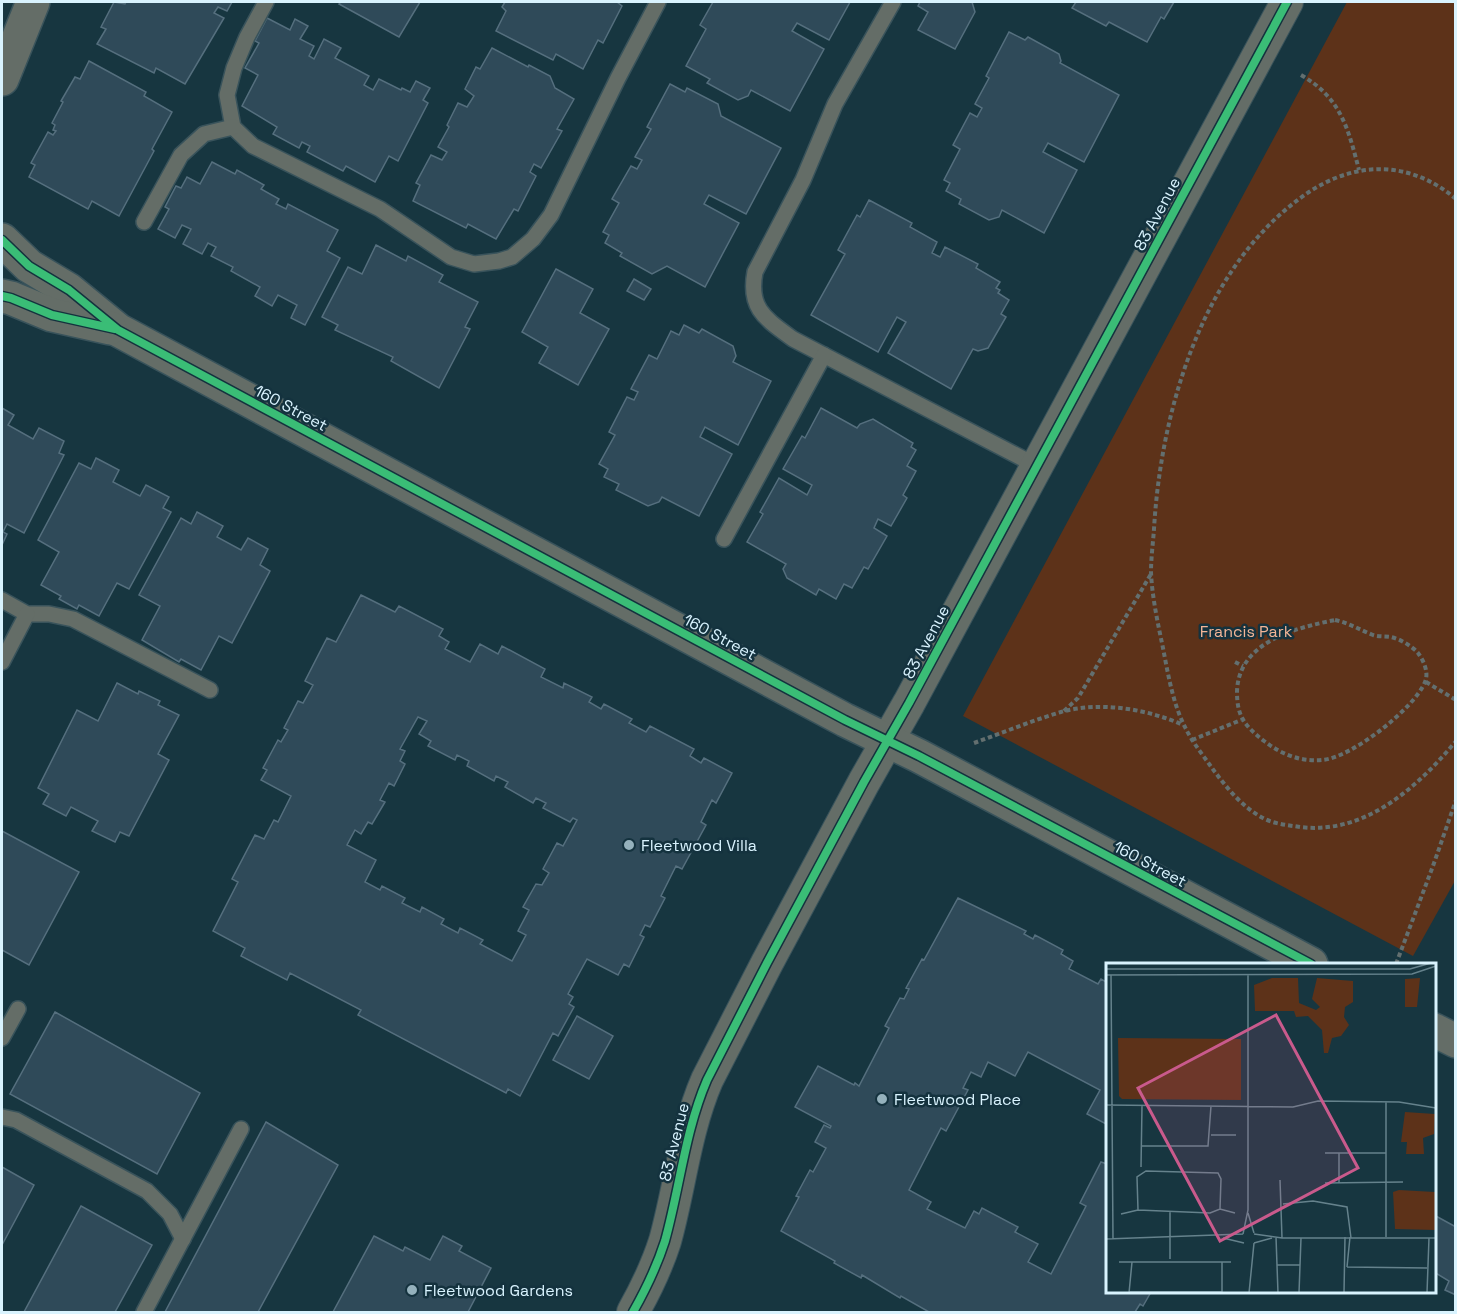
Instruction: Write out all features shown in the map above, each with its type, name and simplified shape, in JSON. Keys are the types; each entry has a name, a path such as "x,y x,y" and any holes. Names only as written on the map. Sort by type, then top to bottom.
{"street":[{"path":"2,41 32,2"},
{"path":"2,79 32,2"},
{"name":"83 Avenue","path":"633,1312 650,1282 665,1240 696,1105 707,1080 767,963 1287,2"},
{"name":"160 Street","path":"2,240 29,266 69,290 118,330 887,741 1309,963"},
{"name":"160 Street","path":"2,296 52,315 118,330"},
{"path":"1436,1031 1455,1041"}],"lane":[{"path":"266,2 247,36 234,68 228,95 233,127 253,146 380,209 451,257 474,264 512,257 533,239 551,215 658,2"},
{"path":"892,2 835,104 802,180 755,272 752,287 754,302 766,320 793,339 1037,466"},
{"path":"144,222 181,155 204,134 233,127"},
{"path":"724,539 824,355"},
{"path":"2,600 27,614 49,614 73,619 210,690"},
{"path":"2,662 27,614"},
{"path":"2,1038 18,1009"},
{"path":"2,1117 16,1120 147,1191 170,1214 183,1239"},
{"path":"144,1312 241,1129"}],"path":[{"path":"1301,75 1317,84 1339,110 1349,132 1359,170"},
{"path":"1455,199 1441,187 1406,172 1372,168 1359,170 1323,183 1280,214 1240,258 1209,311 1182,375 1164,441 1155,508 1151,573 1166,662 1184,725 1192,740 1227,787 1250,809 1274,823 1305,828 1340,824 1373,813 1391,803 1431,770 1455,741"},
{"path":"1062,712 1078,698 1151,573"},
{"path":"1335,620 1348,623 1375,636 1392,637 1414,649 1424,662 1427,671 1426,682 1405,709 1386,727 1361,744 1324,760 1299,759 1276,750 1241,720 1237,701 1237,688 1243,666 1250,656 1272,640 1299,628 1335,620"},
{"path":"1235,662 1243,666"},
{"path":"1426,682 1455,700"},
{"path":"969,745 1062,712 1084,708 1124,710 1164,717 1184,725"},
{"path":"1192,740 1241,720"},
{"path":"1396,963 1434,866 1455,800"}],"green space":[{"name":"Francis Park","path":"1347,2 1455,2 1456,879 1413,956 963,716"}],"building":[{"path":"114,2 125,4 126,2 232,2 227,11 218,7 214,13 224,18 185,84 156,68 154,73 97,44 106,29 101,27"},
{"path":"341,2 420,2 399,37 339,4"},
{"path":"505,2 617,2 622,6 603,43 598,40 583,69 556,54 553,60 496,31 506,11 502,7"},
{"path":"713,2 850,2 829,40 797,23 792,31 824,49 790,111 751,90 748,96 738,100 707,83 710,79 686,66 706,29 700,25"},
{"path":"920,2 972,2 975,12 955,49 918,30 928,12 918,6"},
{"path":"1076,2 1174,2 1164,19 1161,17 1147,42 1109,22 1106,26 1072,8"},
{"path":"267,18 290,30 295,19 308,26 300,39 314,46 309,56 314,59 324,39 341,48 335,58 369,76 364,85 373,90 379,79 410,92 416,81 430,88 423,100 428,103 398,161 389,156 375,182 346,166 343,171 307,152 310,146 302,142 299,148 273,134 277,127 242,106 258,75 245,68 259,43 255,41"},
{"path":"1009,32 1025,40 1028,37 1059,54 1060,63 1119,95 1084,162 1048,143 1043,152 1077,170 1044,233 1002,210 999,217 989,220 959,204 961,199 946,191 950,183 944,180 960,149 953,145 970,113 977,117 982,108 975,104 989,78 986,76"},
{"path":"492,48 550,76 555,88 574,99 557,129 562,131 541,168 534,164 530,172 536,176 518,211 514,209 496,239 468,224 466,228 413,201 420,185 416,183 431,155 442,160 447,152 438,147 449,127 447,125 458,103 467,107 474,96 465,89 476,67 480,69"},
{"path":"89,61 146,92 144,96 172,112 119,216 92,201 88,209 29,177 35,165 31,163 48,132 53,135 56,131 53,130 55,125 52,123 63,102 61,101 75,77 80,79"},
{"path":"670,84 685,92 687,88 718,104 721,116 781,148 746,214 709,195 704,204 739,223 705,287 667,266 652,274 620,256 622,253 605,243 609,235 603,232 619,203 612,199 631,166 637,169 642,160 635,157 651,129 647,127"},
{"path":"212,162 235,174 237,170 264,185 261,189 279,199 276,204 286,209 288,204 338,230 327,251 340,258 305,325 291,318 297,305 278,295 272,306 255,296 260,287 231,271 233,267 211,256 216,247 208,243 202,254 183,244 191,229 182,225 175,238 158,229 169,209 165,207 176,186 181,188 187,177 200,184"},
{"path":"869,200 912,223 910,227 937,242 932,253 940,257 945,247 978,264 976,268 1000,282 996,288 1000,290 998,293 1009,300 1001,314 1006,317 988,348 978,351 973,349 951,389 888,353 906,322 897,317 878,352 811,315 845,254 838,250 857,215 860,217"},
{"path":"376,245 406,261 408,256 443,275 439,282 478,302 465,327 470,329 439,388 391,361 393,357 335,330 338,325 322,317 348,267 362,274"},
{"path":"556,269 593,289 580,313 609,329 578,385 539,363 548,347 522,332"},
{"path":"634,279 651,289 644,300 627,291"},
{"path":"684,325 699,333 702,329 733,346 736,356 733,362 771,381 738,445 705,427 700,437 732,454 699,516 662,497 659,502 648,506 616,490 619,484 604,477 608,469 599,464 615,435 609,432 627,397 634,400 638,392 631,389 649,355 657,359 671,331 679,335"},
{"path":"2,408 14,415 8,425 33,439 39,428 64,441 59,453 64,455 24,533 7,524 3,532 7,534 2,545"},
{"path":"821,408 857,428 860,424 873,419 913,443 911,447 916,450 907,466 916,471 903,495 907,498 891,526 878,519 874,528 887,536 868,569 864,567 852,588 844,584 836,599 819,589 816,595 787,578 783,569 786,564 747,542 779,478 807,495 812,485 783,469 802,436 805,438"},
{"path":"96,458 119,470 113,482 140,496 146,485 169,497 163,508 171,512 129,589 117,583 99,616 79,605 77,609 59,599 61,596 41,585 59,552 38,540 79,463 91,469"},
{"path":"197,512 223,526 217,537 241,550 248,538 268,549 260,565 270,571 232,643 219,636 201,670 181,659 179,662 142,640 160,606 139,595 181,518 191,524"},
{"name":"Fleetwood Villa","path":"361,595 395,612 399,606 443,629 439,636 449,642 445,649 470,662 480,644 498,654 502,646 545,669 541,677 563,688 564,683 592,697 589,702 601,709 604,704 632,719 629,723 646,732 650,726 694,749 690,756 701,763 704,758 732,773 716,803 712,800 701,822 706,825 682,869 676,866 661,896 665,898 650,927 645,925 640,935 644,937 629,967 624,964 618,975 587,959 568,994 573,997 569,1004 574,1007 558,1036 553,1033 520,1096 508,1089 506,1093 358,1015 361,1010 290,973 287,980 241,956 245,948 213,931 238,882 232,879 255,835 264,839 274,820 278,822 291,796 261,780 267,770 263,768 278,740 281,742 288,730 284,728 298,701 303,703 313,685 305,681 327,638 336,642","holes":["418,717 427,721 419,734 431,741 428,746 455,760 457,755 469,761 467,766 494,781 496,776 508,782 505,787 533,803 536,798 546,803 543,808 570,822 573,818 577,820 563,846 557,843 543,869 549,873 542,885 536,884 523,907 529,910 518,931 526,935 512,961 480,944 483,940 460,928 458,933 441,924 444,919 422,907 420,912 402,903 405,898 382,886 380,890 365,882 376,860 347,845 355,830 361,834 368,822 372,824 385,802 380,800 389,783 394,786 405,764 400,761 405,751 400,749"]},
{"path":"117,683 138,694 139,691 160,701 158,705 179,715 158,754 169,760 129,836 120,832 115,842 92,831 98,821 71,807 66,816 43,804 49,794 38,788 77,710 98,721"},
{"path":"2,831 79,872 29,965 2,950"},
{"name":"Fleetwood Place","path":"958,898 1026,931 1024,934 1033,939 1035,935 1063,950 1061,954 1073,961 1069,969 1098,984 1101,979 1106,982 1106,1124 1087,1114 1100,1090 1028,1052 1015,1076 988,1062 981,1077 971,1072 963,1088 968,1090 946,1131 941,1128 909,1190 931,1202 927,1209 965,1228 974,1211 979,1214 982,1208 1018,1227 1015,1232 1038,1244 1028,1262 1051,1274 1086,1206 1080,1203 1101,1162 1106,1164 1106,1293 1150,1293 1143,1306 1140,1304 1135,1312 929,1312 862,1275 861,1278 781,1231 810,1170 813,1172 826,1148 815,1142 824,1125 830,1128 831,1126 795,1107 818,1066 859,1086 889,1028 885,1026 900,998 904,999 909,989 906,988 922,959 924,960"},
{"path":"55,1012 200,1093 157,1174 10,1094"},
{"path":"577,1016 613,1036 589,1079 553,1060"},
{"path":"266,1122 338,1165 258,1312 165,1312"},
{"path":"2,1167 34,1185 2,1245"},
{"path":"81,1206 152,1245 115,1312 24,1312"},
{"path":"1436,1216 1456,1227 1456,1295 1445,1290 1449,1281 1436,1273"},
{"name":"Fleetwood Gardens","path":"374,1236 403,1251 405,1247 430,1260 443,1236 462,1246 459,1251 491,1268 468,1312 333,1312"}],"cycle path":[{"path":"633,1312 651,1277 665,1241 693,1119 707,1080 864,782 909,703 1287,2"},
{"path":"2,240 29,266 69,290 118,330 845,720 919,756 1309,963"},
{"path":"2,296 52,315 115,329"}],"place":[{"name":"Fleetwood Villa","path":"629,845"},
{"name":"Fleetwood Place","path":"882,1099"},
{"name":"Fleetwood Gardens","path":"412,1290"}]}
